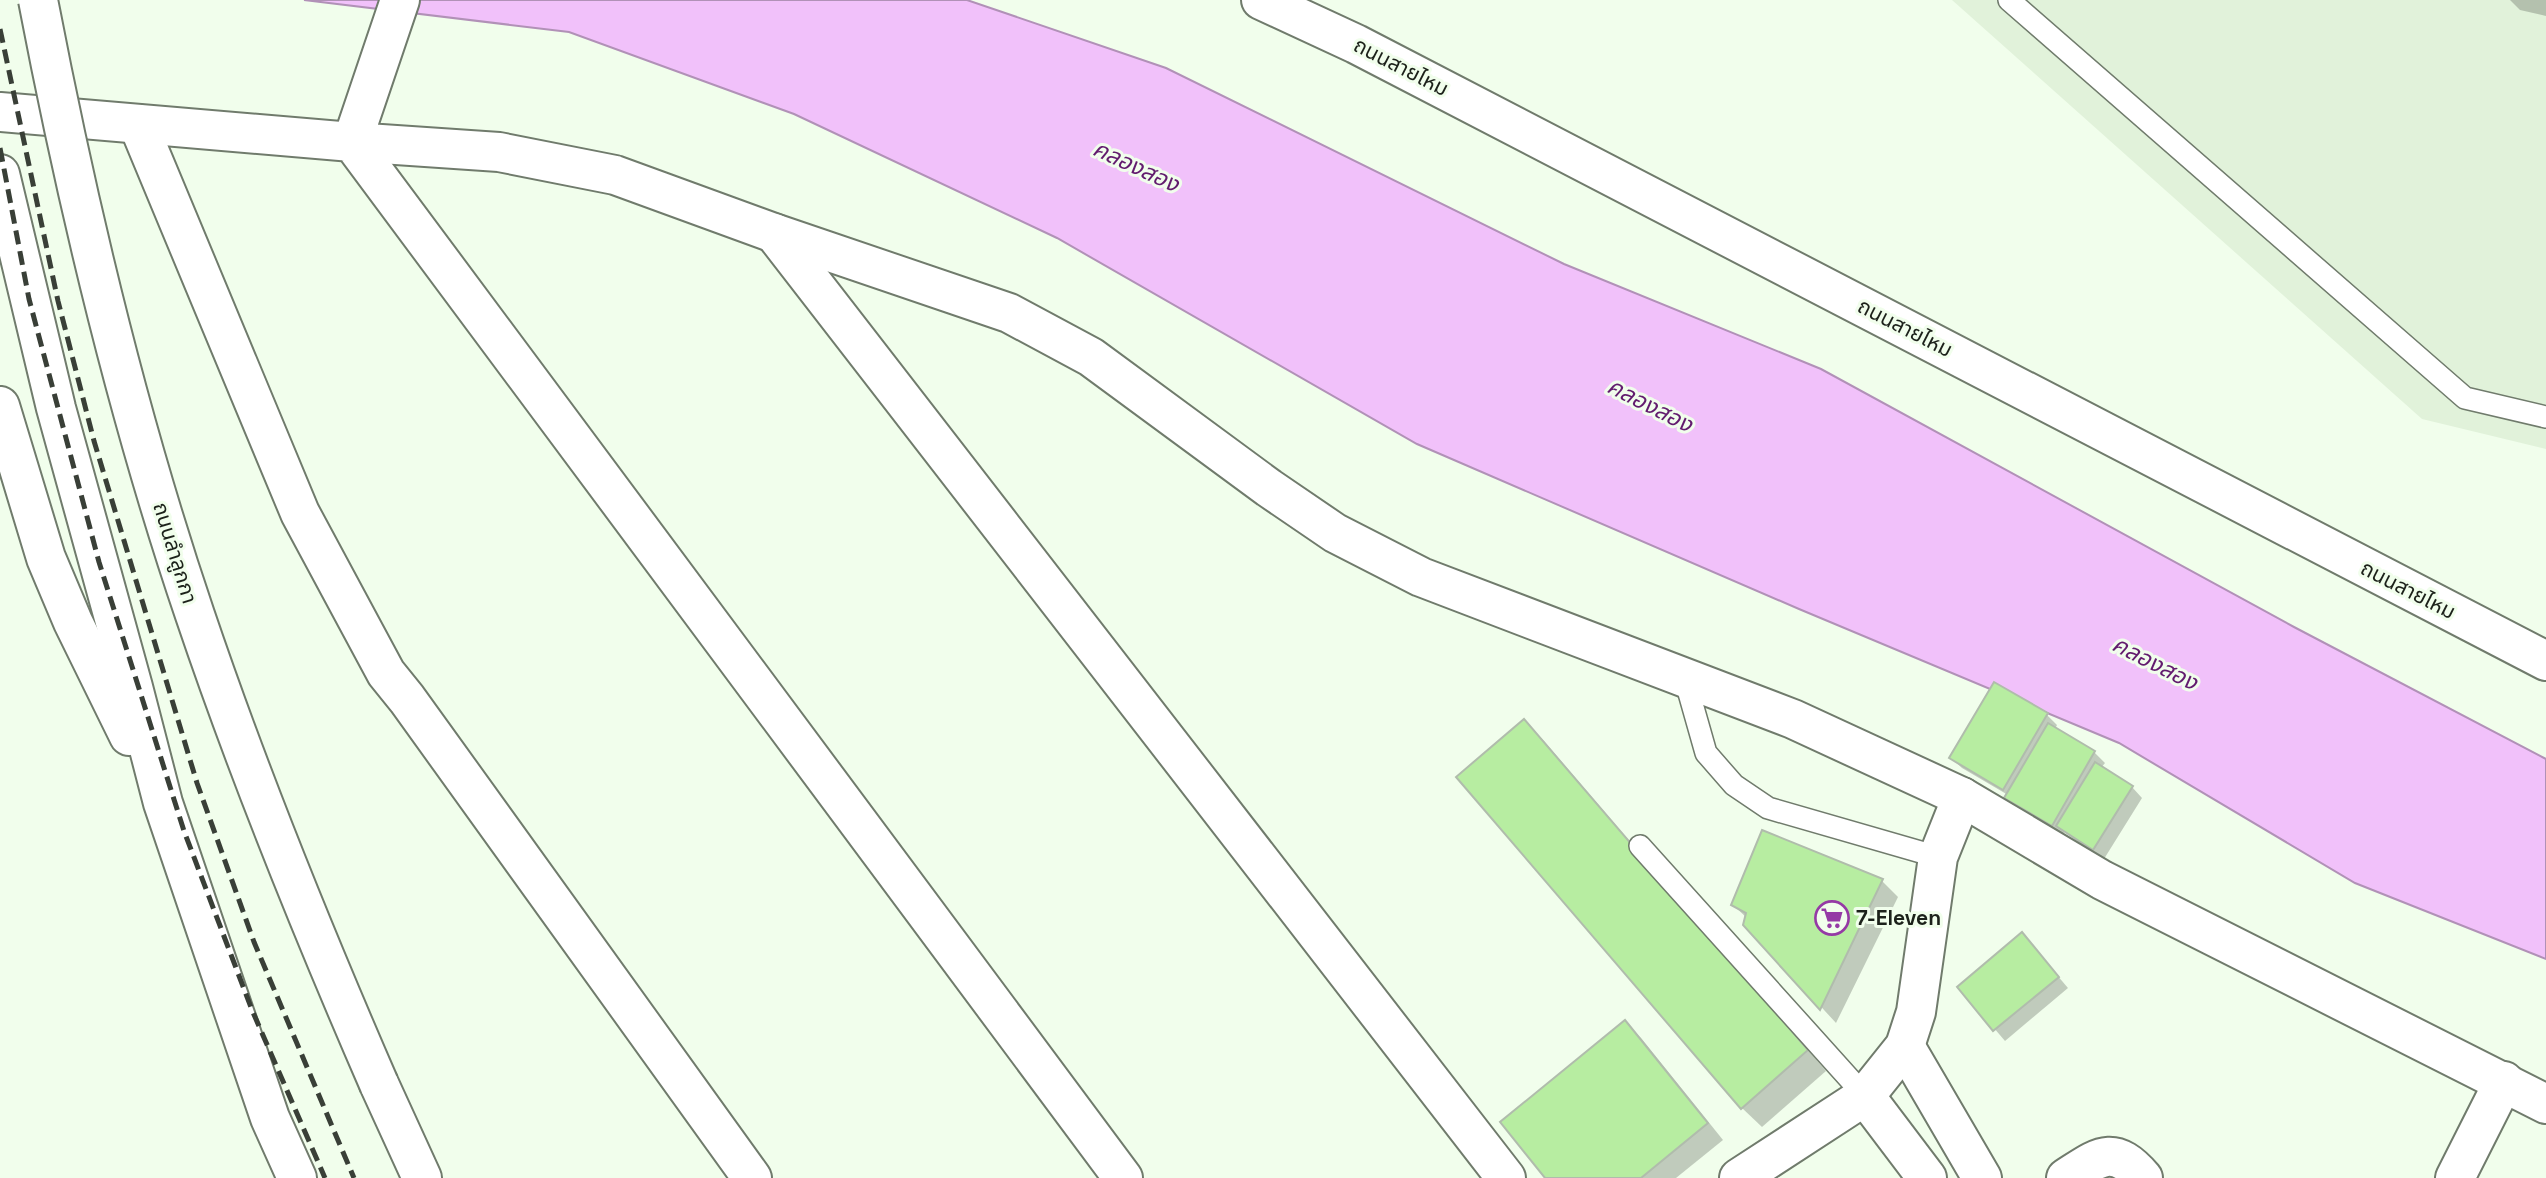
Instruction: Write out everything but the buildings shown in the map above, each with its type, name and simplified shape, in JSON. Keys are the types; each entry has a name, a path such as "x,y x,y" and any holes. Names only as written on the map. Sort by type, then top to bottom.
{"street":[{"name":"ถนนลำลูกกา","path":"38,0 105,307 145,456 194,614 305,913 422,1178"},
{"path":"352,142 400,0"},
{"name":"ถนนสายไหม","path":"1261,0 1356,44 2546,661"},
{"path":"0,112 499,152 615,175 774,233 1009,313 1091,357 1269,488 1335,533 1421,577 1793,719 1962,797 2102,880 2546,1104"},
{"path":"138,124 300,513 387,673 752,1178"},
{"path":"352,142 1123,1178"},
{"path":"0,174 56,408 163,803 270,1118 297,1178"},
{"path":"774,233 1506,1178"},
{"path":"0,406 46,558 73,622 163,803"},
{"path":"1739,1178 1865,1096 1905,1046 1916,1012 1938,857 1962,797"},
{"path":"1905,1046 1982,1178"},
{"path":"2455,1178 2504,1081"},
{"path":"1865,1096 1927,1178"},
{"path":"2066,1178 2099,1157 2116,1156 2130,1163 2143,1178"}],"lane":[{"path":"2009,0 2465,398 2546,418"},
{"path":"1685,679 1706,753 1734,785 1768,808 1938,857"},
{"path":"1640,845 1865,1096"}],"shaded area":[{"path":"1952,0 2546,0 2546,449 2422,419"}],"water":[{"name":"คลองสอง","path":"304,0 967,0 1166,68 1564,264 1821,369 2294,627 2546,759 2546,959 2355,883 2119,743 1799,609 1417,444 1057,238 794,114 569,32"}],"railway":[{"path":"0,29 58,301 94,441 197,783 254,942 354,1178"},
{"path":"0,148 29,299 99,562 184,831 252,1010 325,1178"}],"place":[{"name":"7-Eleven","path":"1832,918"}]}
